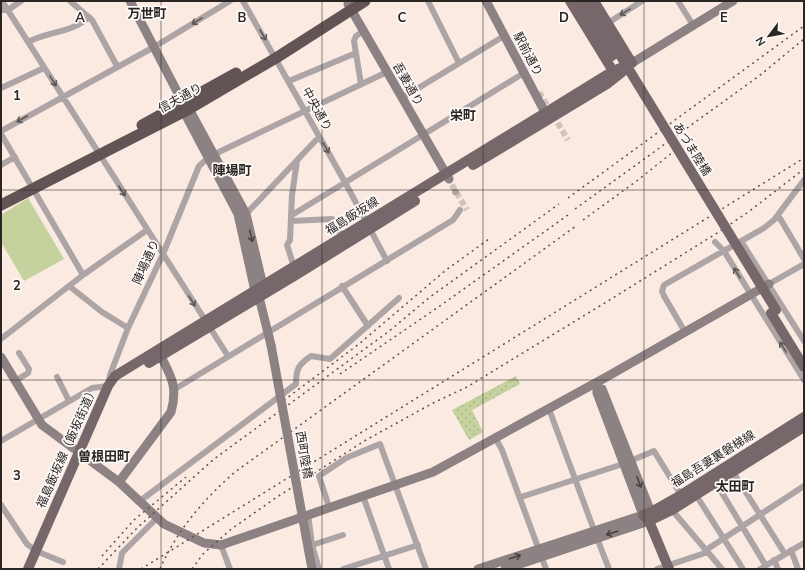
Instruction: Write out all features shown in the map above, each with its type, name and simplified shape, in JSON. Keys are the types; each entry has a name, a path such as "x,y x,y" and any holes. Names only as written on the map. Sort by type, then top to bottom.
{"highway":[{"name":"信夫通り","path":"1,197 98,153 185,108 274,55 350,4 365,1"},
{"name":"信夫通り","path":"1,205 30,185"}],"main road":[{"path":"570,1 615,75"},
{"path":"594,1 632,63"},
{"name":"あづま陸橋","path":"583,2 773,312"},
{"name":"福島飯坂線","path":"259,291 369,226 448,176 615,75 632,63"},
{"name":"福島飯坂線","path":"259,291 294,267 344,237 369,226"},
{"name":"福島飯坂線（飯坂街道）","path":"28,569 108,386 259,291"},
{"path":"773,312 804,354"},
{"path":"773,312 804,367"},
{"name":"福島吾妻裏磐梯線","path":"648,516 804,418"},
{"name":"福島吾妻裏磐梯線","path":"648,516 672,510 804,427"},
{"path":"648,516 668,567"}],"street":[{"path":"2,1 4,10 28,42 228,356"},
{"path":"4,10 21,1"},
{"path":"70,1 89,17 116,66"},
{"path":"130,1 211,156 246,214 259,291"},
{"path":"1,131 116,66 154,47 230,1"},
{"name":"中央通り","path":"243,1 289,81 387,261"},
{"path":"428,1 459,63"},
{"name":"駅前通り","path":"486,1 547,116"},
{"path":"608,23 642,1"},
{"path":"678,1 693,25"},
{"path":"632,63 733,1"},
{"name":"吾妻通り","path":"350,4 387,72 448,176"},
{"path":"28,42 41,35 77,26 89,17"},
{"path":"361,84 354,41 356,36 364,31"},
{"path":"402,98 504,36"},
{"path":"289,81 356,53"},
{"path":"1,88 44,68"},
{"path":"211,156 387,72"},
{"path":"292,218 524,73"},
{"path":"1,134 83,274"},
{"path":"246,214 319,137"},
{"path":"211,156 238,214 259,291"},
{"name":"陣場通り","path":"108,386 110,375 128,328 163,254 199,166 211,156"},
{"path":"1,165 14,157"},
{"path":"294,267 287,245 290,240 292,195 297,161"},
{"path":"685,332 664,296 662,288 764,228 778,215 804,180"},
{"path":"175,389 342,286 387,261 452,220 460,210"},
{"path":"778,215 804,259"},
{"path":"292,218 332,220 344,237"},
{"path":"1,339 83,274 147,230"},
{"path":"741,241 804,341"},
{"path":"714,242 724,251 804,380"},
{"path":"1,357 42,425 119,482 164,524 191,538 214,545 221,545 308,514 397,486 433,472 496,439 804,264"},
{"path":"69,286 102,312 128,328"},
{"path":"342,286 368,326"},
{"name":"西町陸橋","path":"259,291 271,345 312,569"},
{"path":"140,501 296,384 296,372 298,366 310,356 330,359 399,298"},
{"path":"15,380 28,373 29,369 19,353"},
{"path":"119,482 171,412 175,389 170,372 159,353"},
{"path":"57,377 69,401"},
{"path":"478,569 540,553 648,516 597,392 596,382"},
{"path":"1,441 92,388 108,386"},
{"path":"549,409 609,569"},
{"path":"496,439 502,450 546,569"},
{"path":"329,507 319,476 346,458 380,444 397,486 426,569"},
{"path":"520,497 627,462 654,451 681,495"},
{"path":"733,472 785,554"},
{"path":"716,483 742,527 763,567 804,543"},
{"path":"657,569 668,567 707,551 724,538 804,486"},
{"path":"696,495 743,569"},
{"path":"363,496 390,569"},
{"path":"1,505 27,544 36,551 63,562"},
{"path":"672,510 722,569"},
{"path":"308,514 312,545 319,569"},
{"path":"119,569 122,553 157,518"},
{"path":"312,545 343,535"},
{"path":"221,545 230,569"},
{"path":"344,569 418,545"},
{"path":"791,550 798,569"},
{"path":"506,569 540,553"},
{"path":"774,560 778,569"}],"green space":[{"path":"28,198 64,259 24,281 1,242 1,215"},
{"path":"516,376 520,384 472,410 483,432 469,440 452,410"}],"tunnel":[{"path":"539,92 568,140"},
{"path":"447,177 467,210"}],"railway":[{"path":"568,198 804,26"},
{"path":"575,209 759,76 804,39"},
{"path":"583,220 638,180 683,144"},
{"path":"141,569 804,158"},
{"path":"192,569 203,554 230,530 277,497 366,440 433,403 467,387 608,301 747,213 804,169"},
{"path":"98,569 137,528 214,459 388,332 430,297 559,204"},
{"path":"340,374 437,308 568,215"},
{"path":"160,569 175,541 192,516 202,504 235,472 576,226"},
{"path":"279,404 359,344 446,270 489,239"},
{"path":"102,556 134,520 186,477"}],"district":[{"name":"万世町","path":"147,14"},
{"name":"栄町","path":"463,116"},
{"name":"陣場町","path":"232,171"},
{"name":"曽根田町","path":"104,457"},
{"name":"太田町","path":"735,487"}]}
